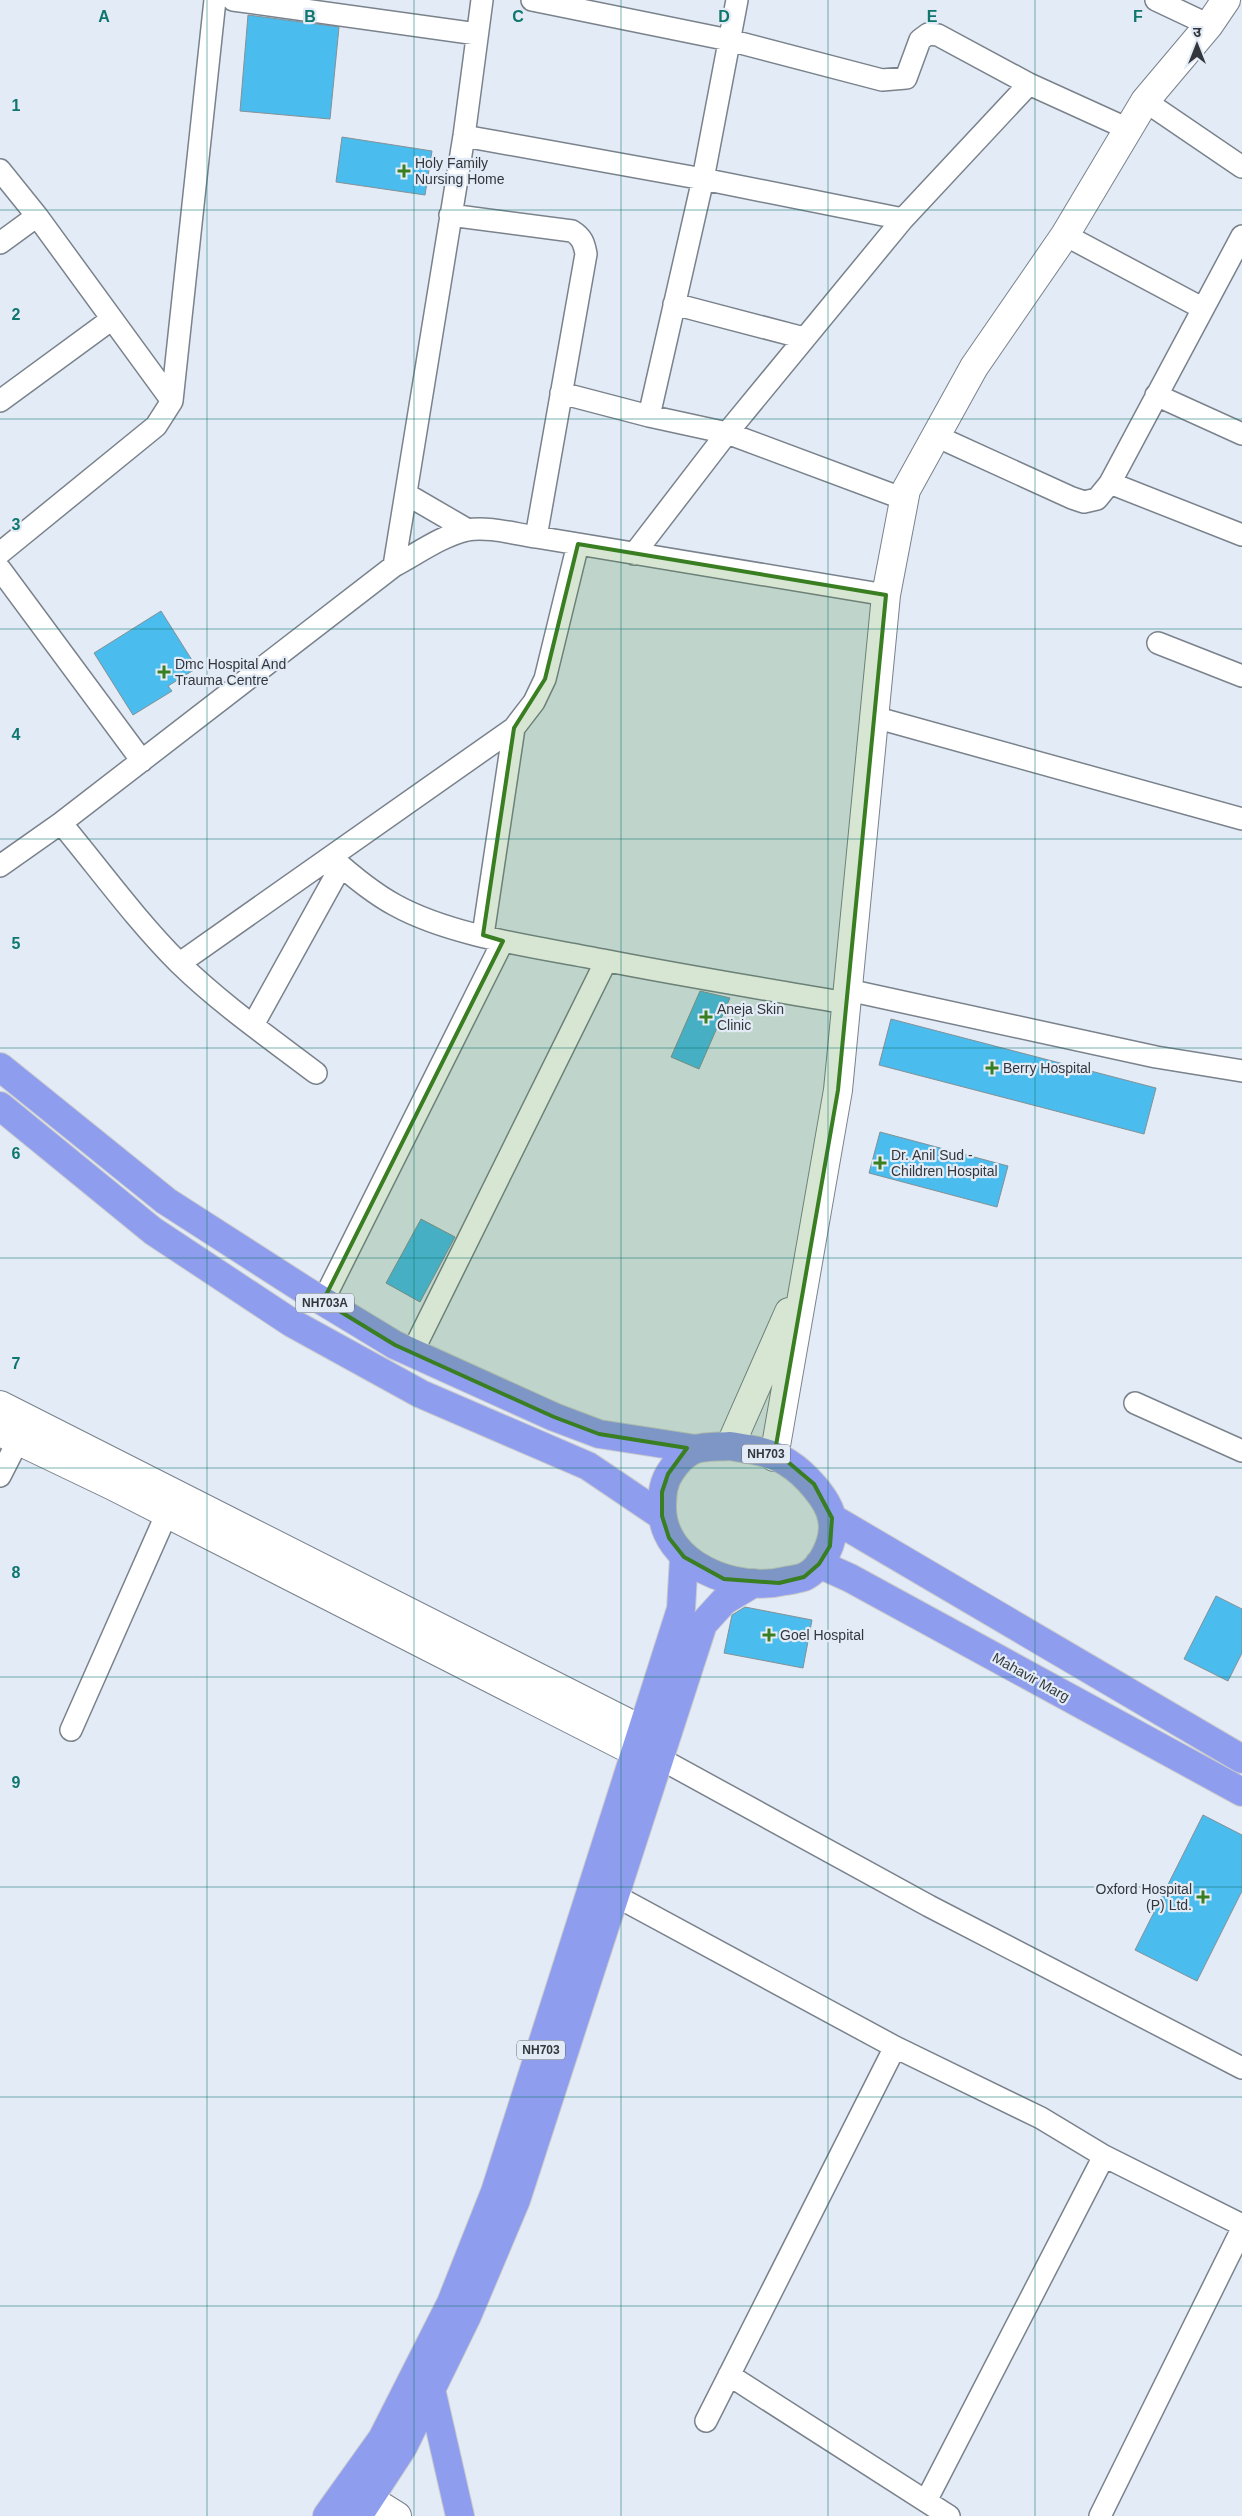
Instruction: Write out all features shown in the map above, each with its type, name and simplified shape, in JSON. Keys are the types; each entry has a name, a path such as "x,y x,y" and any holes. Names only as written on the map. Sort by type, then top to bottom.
{"highway":[{"name":"NH703A","path":"0,1067 166,1201 395,1345 554,1417 599,1434 696,1449"},
{"name":"NH703A","path":"0,1106 153,1231 292,1323 421,1394 588,1466 662,1516"},
{"name":"NH703","path":"730,1446 758,1451 788,1462 814,1484 832,1518 830,1546 819,1564 804,1577 779,1583 754,1583 724,1579 701,1569 684,1557 669,1538 662,1516 662,1492 668,1474 680,1458 696,1449 730,1446"},
{"path":"832,1518 1242,1759"},
{"name":"NH703","path":"358,2500 382,2438 451,2303 492,2229 516,2200 614,1895 645,1747 681,1609 684,1557"},
{"name":"Mahavir Marg","path":"819,1564 850,1578 1242,1792"},
{"name":"NH703","path":"331,2515 358,2500 403,2447 467,2316 492,2229 495,2192 645,1747 703,1624 724,1600 754,1583"},
{"path":"432,2389 460,2516"}],"main road":[{"path":"774,1457 838,1090 886,595 906,490 974,367 1065,235 1145,101 1209,25 1226,0"},
{"path":"730,1446 807,1272"},
{"path":"0,1405 15,1431 166,1513 645,1747"},
{"path":"15,1431 645,1747"},
{"path":"358,2500 397,2516"}],"street":[{"path":"0,553 156,426 172,402 215,0"},
{"path":"233,0 477,34"},
{"path":"394,566 464,136 482,0"},
{"path":"532,0 728,40 882,80 902,79 909,75 920,40 924,36 938,35 1029,84 1128,129"},
{"path":"649,416 703,179 737,0"},
{"path":"1156,0 1209,25"},
{"path":"634,554 727,433 903,219 1029,84"},
{"path":"1145,101 1242,167"},
{"path":"464,136 703,179 903,219"},
{"path":"0,170 38,216 172,402"},
{"path":"450,214 572,231 581,236 586,254 536,538"},
{"path":"0,243 38,216"},
{"path":"1065,235 1202,308"},
{"path":"936,436 1084,502 1097,499 1110,482 1242,236"},
{"path":"674,304 804,338"},
{"path":"0,401 112,319"},
{"path":"561,393 649,416 727,433 904,499"},
{"path":"1156,395 1242,434"},
{"path":"1110,482 1242,535"},
{"path":"406,494 468,530"},
{"path":"0,866 61,823 394,566 445,538 468,530 482,530 578,544 886,595"},
{"path":"180,963 336,861 514,728 534,702 545,679 578,544"},
{"path":"0,569 142,761"},
{"path":"1158,643 1242,676"},
{"path":"874,717 1242,819"},
{"path":"323,1301 493,938 514,728"},
{"path":"61,823 127,904 180,963 253,1025 316,1073"},
{"path":"336,861 356,880 396,906 447,926 493,938 606,960 847,996 1156,1057 1242,1071"},
{"path":"253,1025 336,861"},
{"path":"412,1353 606,960"},
{"path":"1136,1403 1242,1451"},
{"path":"0,1476 15,1431"},
{"path":"72,1730 166,1513"},
{"path":"645,1747 929,1906 1242,2068"},
{"path":"614,1895 895,2047 1041,2118 1104,2156 1242,2227 1100,2516"},
{"path":"706,2421 895,2047"},
{"path":"926,2501 1104,2156"},
{"path":"729,2375 949,2516"}],"highlighted area":[{"path":"578,544 886,595 838,1090 774,1457 788,1462 814,1484 832,1518 830,1546 819,1564 804,1577 779,1583 754,1583 724,1579 684,1557 669,1538 662,1516 662,1492 668,1474 687,1448 599,1434 554,1417 395,1345 323,1301 503,941 483,935 514,728 545,679"}],"building":[{"path":"248,15 339,27 330,119 240,111"},
{"path":"342,137 432,151 425,195 336,182"},
{"path":"161,611 197,668 168,686 172,691 133,715 94,653"},
{"path":"700,991 730,998 699,1069 671,1057"},
{"path":"891,1019 1156,1088 1144,1134 879,1065"},
{"path":"880,1132 1008,1166 997,1207 869,1173"},
{"path":"421,1219 455,1237 420,1302 386,1283"},
{"path":"1216,1596 1242,1609 1242,1653 1228,1681 1184,1659"},
{"path":"745,1607 812,1620 803,1668 724,1653 732,1615"},
{"path":"1203,1815 1242,1835 1242,1891 1197,1981 1135,1950"}],"place":[{"name":"Holy Family Nursing Home","path":"404,171"},
{"name":"Dmc Hospital And Trauma Centre","path":"164,672"},
{"name":"Aneja Skin Clinic","path":"706,1017"},
{"name":"Berry Hospital","path":"992,1068"},
{"name":"Dr. Anil Sud - Children Hospital","path":"880,1163"},
{"name":"Goel Hospital","path":"769,1635"},
{"name":"Oxford Hospital (P) Ltd.","path":"1203,1897"}]}
